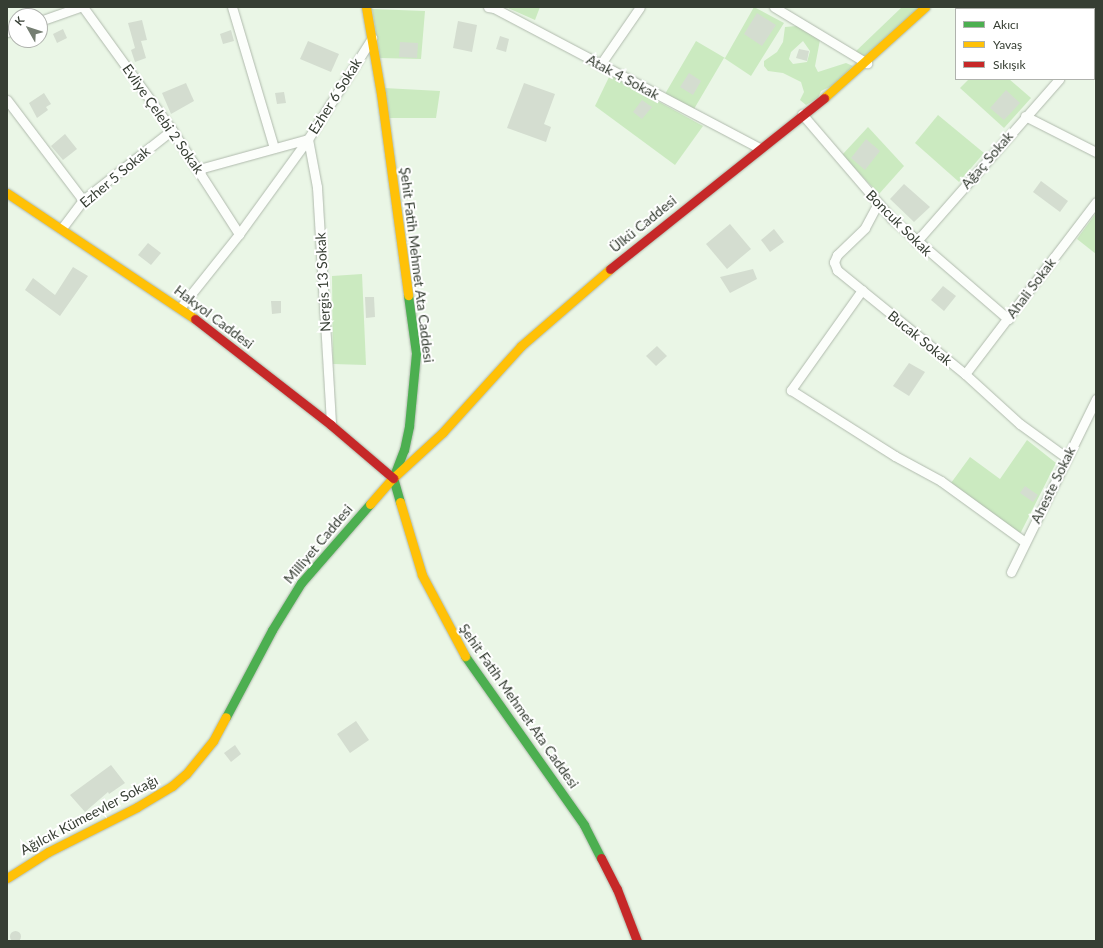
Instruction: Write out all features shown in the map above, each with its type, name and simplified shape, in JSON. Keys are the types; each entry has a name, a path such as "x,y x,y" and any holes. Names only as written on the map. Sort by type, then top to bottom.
{"street":[{"path":"48,18 82,7"},
{"name":"Evliye Çelebi 2 Sokak","path":"82,7 199,169 239,234"},
{"path":"232,7 274,148"},
{"name":"Şehit Fatih Mehmet Ata Caddesi","path":"366,7 372,38 416,353 409,426 404,450 393,478 422,575 438,609 469,662 584,825 617,889 637,941"},
{"name":"Atak 4 Sokak","path":"488,7 494,8 759,148"},
{"path":"600,65 621,38 640,7"},
{"path":"774,7 867,62"},
{"name":"Ülkü Caddesi","path":"393,478 443,432 541,327 759,148 867,62 925,7"},
{"name":"Ezher 6 Sokak","path":"199,169 308,139 372,38"},
{"name":"Ağaç Sokak","path":"916,242 1058,80"},
{"path":"7,100 83,200"},
{"name":"Boncuk Sokak","path":"802,114 877,205 916,242 1008,319"},
{"path":"1025,116 1096,152"},
{"name":"Ezher 5 Sokak","path":"62,228 83,200 172,130"},
{"path":"180,308 239,234 308,139"},
{"name":"Nergis 13 Sokak","path":"308,139 317,187 331,425"},
{"name":"Hakyol Caddesi","path":"7,193 62,228 180,308 331,425 393,478"},
{"name":"Ahali Sokak","path":"965,374 1096,202"},
{"name":"Bucak Sokak","path":"877,205 865,228 834,262 837,270 965,374 1020,424 1067,458"},
{"path":"862,290 791,390 895,456 941,481 1025,542"},
{"name":"Aheste Sokak","path":"1011,572 1096,399"},
{"name":"Milliyet Caddesi","path":"248,676 272,630 301,583 393,478"},
{"name":"Ağılcık Kümeevler Sokağı","path":"7,878 48,852 137,807 181,778 213,741 248,676"}],"green space":[{"path":"506,7 540,7 535,20"},
{"path":"754,7 784,23 751,76 724,58 694,109 665,94 696,41 725,58"},
{"path":"902,7 920,7 865,58 854,53"},
{"path":"372,9 425,11 421,59 380,58"},
{"path":"797,26 820,40 815,66 818,72 846,63 853,66 832,86 821,91 818,98 806,105 800,100 804,92 801,82 783,73 768,71 764,66 764,61 777,52 783,42 785,27","holes":["803,41 810,51 807,62 793,64 789,59 791,52"]},
{"path":"610,75 703,126 675,165 595,106"},
{"path":"968,80 1010,80 1031,98 1004,128 960,88"},
{"path":"384,88 440,91 436,118 388,118"},
{"path":"938,115 984,153 959,182 915,143"},
{"path":"868,127 904,166 879,194 842,155"},
{"path":"1096,213 1096,254 1077,239"},
{"path":"362,274 366,365 333,364 332,276"},
{"path":"1027,440 1056,463 1020,534 951,483 970,457 1000,479"}],"building":[{"path":"757,13 776,25 762,46 744,34"},
{"path":"142,20 147,40 141,41 146,58 135,62 131,50 135,48 128,23"},
{"path":"458,21 477,25 472,52 453,48"},
{"path":"63,29 67,38 57,43 53,34"},
{"path":"231,30 234,41 223,44 220,34"},
{"path":"500,36 509,39 506,52 496,49"},
{"path":"308,41 339,54 331,72 300,59"},
{"path":"400,42 418,43 417,58 399,57"},
{"path":"799,49 809,51 807,61 796,58"},
{"path":"689,73 701,81 693,95 680,87"},
{"path":"186,83 194,101 171,114 162,93"},
{"path":"524,83 555,94 544,124 551,127 546,142 507,128"},
{"path":"1006,90 1020,103 1004,120 990,108"},
{"path":"284,92 286,103 277,104 275,93"},
{"path":"44,93 51,104 46,107 48,110 37,118 29,103"},
{"path":"642,100 652,107 642,119 633,112"},
{"path":"65,134 77,149 63,160 51,146"},
{"path":"866,139 880,151 865,170 851,158"},
{"path":"1041,181 1068,201 1060,212 1033,192"},
{"path":"904,184 930,207 914,222 890,199"},
{"path":"730,224 751,249 727,269 706,244"},
{"path":"774,229 784,242 770,252 761,240"},
{"path":"148,243 161,253 151,265 138,255"},
{"path":"73,267 88,276 60,316 25,290 33,278 55,295"},
{"path":"753,269 757,279 730,293 720,277"},
{"path":"943,286 956,296 944,311 931,300"},
{"path":"365,297 374,297 375,317 366,318"},
{"path":"271,301 281,301 281,313 272,314"},
{"path":"657,346 667,356 656,366 646,356"},
{"path":"909,363 925,372 909,396 893,386"},
{"path":"1025,486 1038,495 1033,502 1020,493"},
{"path":"356,721 369,740 350,753 337,734"},
{"path":"235,745 241,754 231,762 224,753"},
{"path":"111,765 125,783 109,794 108,792 85,812 70,795"},
{"path":"13,931 17,931 19,932 19,940 13,941 10,938 10,934"}],"traffic: fast":[{"path":"400,502 393,478 404,450 409,426 416,353 408,295"},
{"path":"226,717 272,630 301,583 370,504"},
{"path":"465,656 584,825 601,858"}],"traffic: slow":[{"path":"366,7 381,94 408,295"},
{"path":"824,98 925,7"},
{"path":"7,193 195,319"},
{"path":"370,504 393,478 443,432 521,346 610,269"},
{"path":"400,502 422,575 465,656"},
{"path":"7,878 48,852 137,807 172,786 186,774 213,741 226,717"}],"traffic: jam":[{"path":"610,269 824,98"},
{"path":"195,319 331,425 393,478"},
{"path":"601,858 617,889 637,941"}]}
